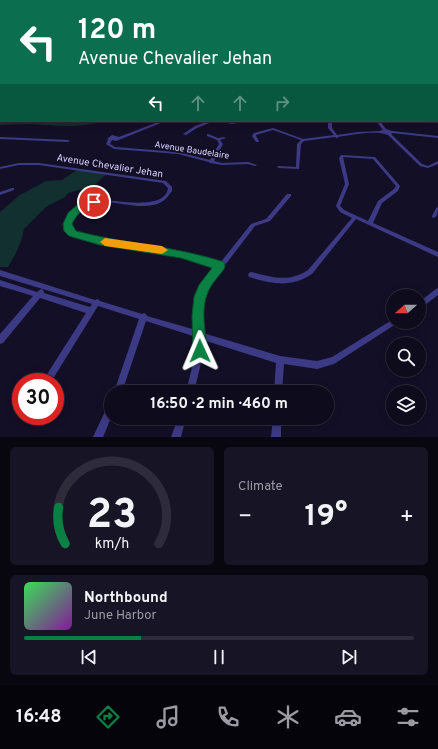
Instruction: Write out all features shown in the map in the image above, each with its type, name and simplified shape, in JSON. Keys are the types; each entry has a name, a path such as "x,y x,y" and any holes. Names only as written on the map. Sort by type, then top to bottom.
{"street":[{"name":"Avenue Baudelaire","path":"161,122 118,138 111,137 108,139 110,140 108,144 114,148 178,154 211,162 226,164 248,163 255,165"},
{"path":"185,134 197,126 209,122"},
{"path":"226,122 238,122"},
{"path":"330,122 330,128 337,137"},
{"path":"379,122 384,131"},
{"path":"257,141 254,136 255,134 271,129 303,140 384,131 391,133 438,137"},
{"path":"391,133 421,166 428,167 438,162"},
{"path":"208,134 218,139 224,138"},
{"path":"0,138 68,141"},
{"path":"211,162 221,146 218,139"},
{"path":"296,168 299,166 299,144 303,140"},
{"path":"370,224 380,202 396,190 398,186 374,158 342,156 340,158 347,184 338,206 342,211 370,224 438,255"},
{"name":"Avenue Chevalier Jehan","path":"0,168 18,164 39,164 164,182 170,188 170,191 169,195 161,202 149,205 105,200 87,204 71,215 68,224 69,231 77,236 85,238 181,254 220,266"},
{"path":"279,167 296,168 301,172"},
{"path":"0,194 12,189"},
{"path":"192,385 199,357 200,335 198,316 200,297 203,289 253,225 268,220 289,195"},
{"path":"434,216 438,209"},
{"path":"251,275 281,281 294,280 303,277 310,272 355,217"},
{"path":"0,273 37,284 44,288 144,316 280,360 317,365 334,360 386,327"},
{"path":"0,283 91,311"},
{"path":"0,340 44,288"},
{"path":"426,300 438,291"},
{"path":"52,373 97,302"},
{"path":"120,385 144,316"},
{"path":"278,385 280,360"},
{"path":"98,437 104,424"},
{"path":"176,437 180,425"},
{"path":"276,437 277,425"}],"green space":[{"path":"0,122 100,122 78,126 31,124 0,125"},
{"path":"77,170 106,174 94,186 68,193 65,197 46,207 24,229 16,253 8,267 0,267 0,212 20,195 46,181 62,180"}],"slow traffic":[{"path":"105,242 162,250"}],"route":[{"path":"94,202 80,207 71,215 68,228 72,234 100,241 181,254 209,261 220,266 214,272 203,289 198,305 200,351"}]}
